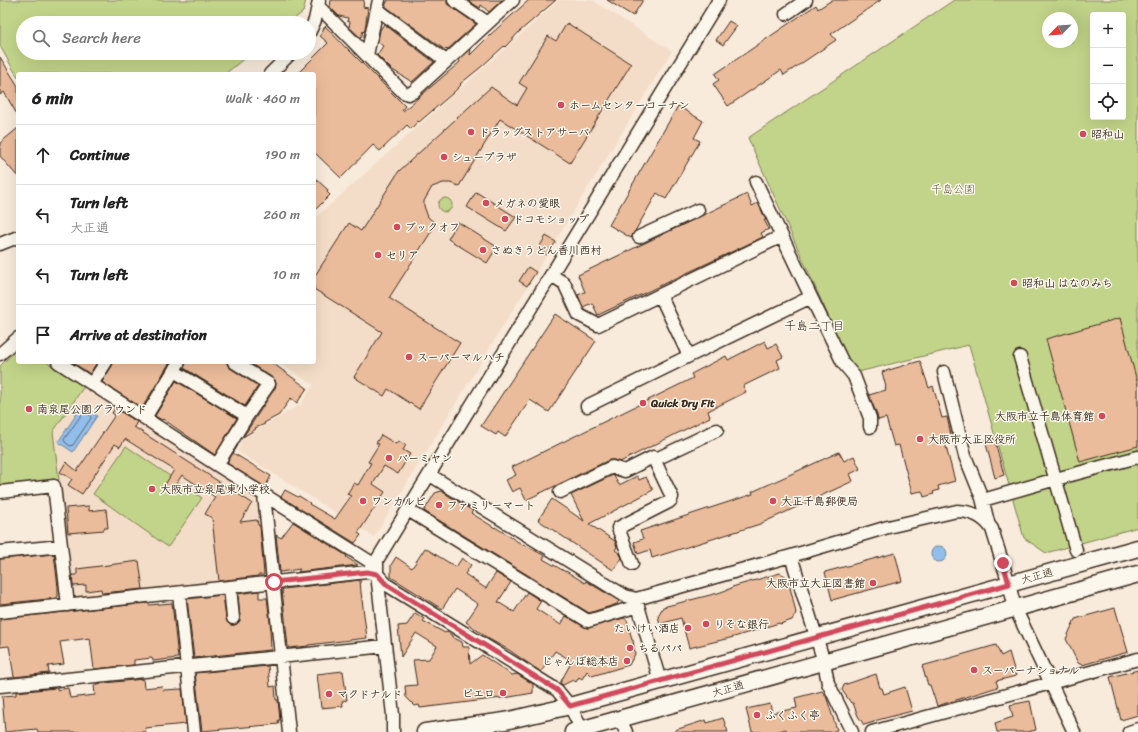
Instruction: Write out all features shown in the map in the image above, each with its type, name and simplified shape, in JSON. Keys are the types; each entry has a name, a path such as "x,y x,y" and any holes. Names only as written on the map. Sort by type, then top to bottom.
{"main road":[{"name":"大正通","path":"425,732 505,721 570,706 1138,548"},
{"name":"大正通","path":"580,731 623,726 824,662 1138,574"}],"street":[{"path":"454,0 488,23"},
{"path":"319,3 403,92 408,94 413,92 513,0"},
{"path":"393,732 393,715 377,574 377,560 719,0"},
{"path":"786,14 806,0"},
{"path":"316,16 319,3"},
{"path":"367,55 378,5 446,61"},
{"path":"272,72 284,60"},
{"path":"756,182 843,363 854,376 870,418 870,427"},
{"path":"639,237 698,210"},
{"path":"551,275 564,283 579,315 598,324 782,236"},
{"path":"0,244 16,238"},
{"path":"660,295 689,356"},
{"path":"588,406 810,297"},
{"path":"0,354 16,340"},
{"path":"1020,357 1076,550"},
{"path":"65,364 92,384 369,561 377,574 387,585 557,690 570,706 580,731"},
{"path":"92,384 105,364"},
{"path":"217,465 246,416 269,384 237,364"},
{"path":"145,418 176,366 246,416"},
{"path":"944,372 965,456 982,500 988,522 992,529 1015,608 1074,732"},
{"path":"560,492 612,467 625,471 653,458 654,460 716,430"},
{"path":"982,500 1138,458"},
{"path":"632,564 618,528 669,502 672,497 654,460"},
{"path":"430,475 637,602 660,680"},
{"path":"0,492 54,486 68,605"},
{"path":"264,495 290,732"},
{"path":"408,510 588,620 637,602 888,527 952,512 965,511 973,513 988,522"},
{"path":"0,552 61,546"},
{"path":"791,556 817,637 828,682 852,732"},
{"path":"0,612 367,572 377,574"},
{"path":"230,587 233,618"},
{"path":"179,593 194,732"},
{"path":"0,686 385,646"},
{"path":"872,732 1138,659"},
{"path":"1129,732 1138,730"}],"shaded area":[{"path":"558,0 592,0 672,51 374,537 237,451 243,438 301,404 313,385 281,364 316,364 316,217"},
{"name":"大阪市立泉尾東小学校","path":"85,385 259,498 266,574 263,579 74,600 71,597 53,432"}],"green space":[{"path":"0,0 306,0 303,12 298,16 16,16 16,60 242,60 227,72 16,72 16,74 0,46"},
{"name":"千島公園","path":"954,0 1138,0 1138,527 1046,553 1024,538 969,345 854,373 748,138"},
{"path":"442,198 448,198 452,202 452,208 448,212 442,212 438,208 438,202"},
{"path":"16,350 16,364 49,364 85,385 53,432 59,480 0,486 0,366"},
{"path":"126,446 202,498 168,547 93,494"}],"water":[{"path":"82,406 97,416 73,452 58,442"},
{"path":"939,546 946,551 947,554 942,561 939,562 932,557 931,554 936,547"}],"building":[{"path":"331,0 364,0 363,7 368,8 365,29 361,38 349,27 350,22 347,21 348,18 339,16 330,7"},
{"path":"388,0 447,0 447,4 476,24 447,50 445,50 385,6"},
{"path":"467,0 502,0 489,12 481,5 480,8"},
{"path":"529,0 556,0 520,31 505,47 504,46 460,84 461,85 453,93 419,122 418,121 411,129 407,125 380,151 373,145 341,178 316,154 316,72 299,72 311,60 316,60 316,55 328,43 320,36 325,26 405,106 402,110 403,111 460,62 459,60 471,49 470,55"},
{"path":"607,0 643,0 633,16"},
{"path":"832,0 881,0 831,34 836,40 784,75 781,70 728,106 713,84 719,80 715,74 816,5 818,9"},
{"path":"729,21 737,26 723,45 716,40"},
{"path":"567,23 631,64 570,163 500,119 459,186 450,183 443,183 432,187 424,201 424,206 428,217 436,224 389,298 460,343 419,409 388,389 384,396 354,377 382,332 316,290 316,274 349,223 361,231 399,171 491,87 517,105 527,88 519,83 548,36 556,41"},
{"path":"384,24 434,62 412,82 391,69 377,55 383,46 378,42 380,30"},
{"path":"0,57 16,83 16,113 4,92 0,95"},
{"path":"678,106 703,121 694,138 700,141 666,199 657,193 631,238 609,225"},
{"path":"16,130 16,175 0,156 0,143"},
{"path":"316,179 328,190 327,192 330,195 316,209"},
{"path":"476,192 516,217 506,231 467,207"},
{"path":"747,194 752,206 758,203 766,220 764,220 769,229 761,233 763,237 598,315 592,303 583,307 578,295 585,292 578,275"},
{"path":"458,222 497,247 487,263 448,239"},
{"path":"546,236 556,242 547,255 538,249"},
{"path":"528,267 536,272 527,286 519,281"},
{"path":"555,314 596,341 549,412 530,400 505,437 498,432 496,435 481,426"},
{"name":"大阪市立千島体育館","path":"1120,318 1138,385 1138,446 1080,462 1046,339"},
{"path":"765,341 768,348 776,344 783,357 777,360 780,368 743,386 746,392 708,411 710,417 620,462 609,460 526,500 520,488 512,492 506,480 516,475 512,467 693,378 691,374 726,356 728,360"},
{"name":"大阪市大正区役所","path":"920,361 929,388 933,386 942,418 947,417 951,435 947,436 949,442 945,443 955,481 938,486 939,490 933,492 934,494 924,497 922,491 912,493 899,445 894,446 886,418 878,420 869,395 886,390 882,372"},
{"path":"75,364 96,364 90,374"},
{"path":"112,364 169,364 142,408 102,382"},
{"path":"185,364 228,364 230,368 258,386 245,406 184,368"},
{"path":"251,364 274,364 307,388 297,403 291,398 279,415 264,423 265,424 255,428 256,429 243,437 275,388 276,384 273,378"},
{"path":"176,381 237,418 215,455 163,419 162,420 155,416"},
{"path":"115,408 137,422 134,427 252,503 240,522 257,520 258,525 260,526 264,575 219,581 212,518 205,514 215,497 182,475 170,493 163,488 174,470 125,439 120,447 115,444 82,494 68,485 72,479 60,472 66,462 77,471 115,415 112,413"},
{"path":"381,435 396,444 398,441 406,445 403,450 410,454 398,474 384,466 373,484 385,492 358,533 361,535 355,543 281,497 285,490 298,497 299,496 310,503 309,504 335,519 351,496 347,494 354,483 358,485 371,463 368,462 379,444 376,443"},
{"path":"994,438 1004,475 995,478 985,440"},
{"path":"839,452 844,461 854,456 860,469 850,474 853,481 760,524 652,558 650,550 638,554 634,542 643,539 640,531 753,494 752,492"},
{"path":"233,453 271,476 265,487 227,463"},
{"path":"613,475 619,485 637,476 639,480 646,477 653,490 589,524 615,541 617,547 615,550 622,558 613,570 538,520 552,499 584,521 571,495"},
{"path":"441,491 473,511 471,513 495,528 545,556 543,559 585,583 586,581 619,601 617,604 589,613 424,511 435,493"},
{"path":"89,506 89,511 106,509 108,528 104,528 104,530 68,533 66,508"},
{"path":"293,522 347,556 346,557 358,565 298,572 300,569 280,572 276,535 281,538"},
{"path":"425,548 456,567 462,558 471,565 465,574 485,588 496,573 511,582 498,602 514,612 527,592 541,601 536,609 561,625 566,616 587,628 624,618 627,620 633,640 635,654 629,665 592,676 587,671 582,679 579,677 576,682 573,680 563,685 560,683 572,661 555,651 541,672 509,650 489,639 466,622 478,604 455,589 442,609 391,577 391,565 396,557 412,568"},
{"path":"895,553 902,581 832,600 825,572"},
{"path":"54,554 58,587 57,598 0,604 0,559"},
{"path":"139,561 143,589 102,593 101,589 86,591 86,585 73,586 72,575 77,575 77,569"},
{"path":"780,573 787,577 792,595 796,613 792,620 689,648 681,618 660,624 658,616 663,607 718,593 732,587"},
{"path":"360,580 367,638 308,646 288,647 283,589"},
{"path":"259,591 259,598 267,598 271,630 270,629 271,650 194,658 187,599 223,595 227,622 230,625 234,625 240,621 238,594"},
{"path":"148,603 149,605 172,603 178,658 153,661 152,658 134,660 134,665 94,669 90,638 60,642 64,664 48,666 49,673 14,677 9,646 0,647 0,619"},
{"path":"1115,608 1128,652 1082,665 1078,663 1066,639 1075,619"},
{"path":"415,613 424,619 423,621 445,633 446,632 452,635 452,637 462,642 463,647 469,647 470,664 482,655 512,675 517,674 533,684 533,693 420,708 419,705 415,706 406,697 405,686 417,685 413,660 429,659 437,646 416,633 401,657 398,626 407,625"},
{"path":"996,645 1001,656 1009,652 1016,676 996,681 998,687 937,706 922,666"},
{"path":"268,666 270,687 275,686 276,700 278,700 279,724 202,731 195,673"},
{"path":"1138,670 1138,715 1121,720 1110,677"},
{"path":"343,671 347,700 342,701 343,706 321,708 317,674"},
{"path":"876,674 880,688 882,688 884,694 905,687 912,711 864,725 858,716 853,703 851,703 842,690 844,685"},
{"path":"143,679 144,688 162,686 163,690 182,689 186,724 145,728 146,732 38,732 37,729 5,732 2,696 16,695 16,692 56,688 57,690 68,688 70,698 95,695 94,685 96,684"},
{"path":"822,691 826,696 837,730 831,732 787,732 786,729 775,732 752,732 746,709 770,704 772,713 797,708 795,698"},
{"path":"1030,701 1036,730 1027,732 997,732 995,723 1013,717 1010,705"},
{"path":"723,718 728,732 675,732 675,730 706,720 707,723"}],"place":[{"name":"ホームセンターコーナン","path":"561,105"},
{"name":"ドラッグストアサーバ","path":"471,132"},
{"name":"昭和山","path":"1083,134"},
{"name":"シュープラザ","path":"444,157"},
{"name":"メガネの愛眼","path":"486,203"},
{"name":"ドコモショップ","path":"505,219"},
{"name":"ブックオフ","path":"397,227"},
{"name":"さぬきうどん香川西村","path":"483,250"},
{"name":"セリア","path":"378,255"},
{"name":"昭和山 はなのみち","path":"1014,283"},
{"name":"スーパーマルハチ","path":"409,357"},
{"name":"Quick Dry Fit","path":"643,403"},
{"name":"南泉尾公園グラウンド","path":"29,409"},
{"name":"大阪市立千島体育館","path":"1102,416"},
{"name":"大阪市大正区役所","path":"920,439"},
{"name":"バーミヤン","path":"389,458"},
{"name":"大阪市立泉尾東小学校","path":"152,489"},
{"name":"ワンカルビ","path":"363,501"},
{"name":"大正千島郵便局","path":"773,501"},
{"name":"ファミリーマート","path":"439,505"},
{"name":"大阪市立大正図書館","path":"873,583"},
{"name":"りそな銀行","path":"706,624"},
{"name":"たいけい酒店","path":"688,628"},
{"name":"ちるパパ","path":"630,648"},
{"name":"じゃんぼ総本店","path":"627,661"},
{"name":"スーパーナショナル","path":"974,670"},
{"name":"ピエロ","path":"503,693"},
{"name":"マクドナルド","path":"329,694"},
{"name":"ふくふく亭","path":"757,715"}],"district":[{"name":"千島二丁目","path":"814,326"}],"route":[{"path":"274,582 367,572 377,574 387,585 557,690 570,706 1009,584 1003,563"}]}
